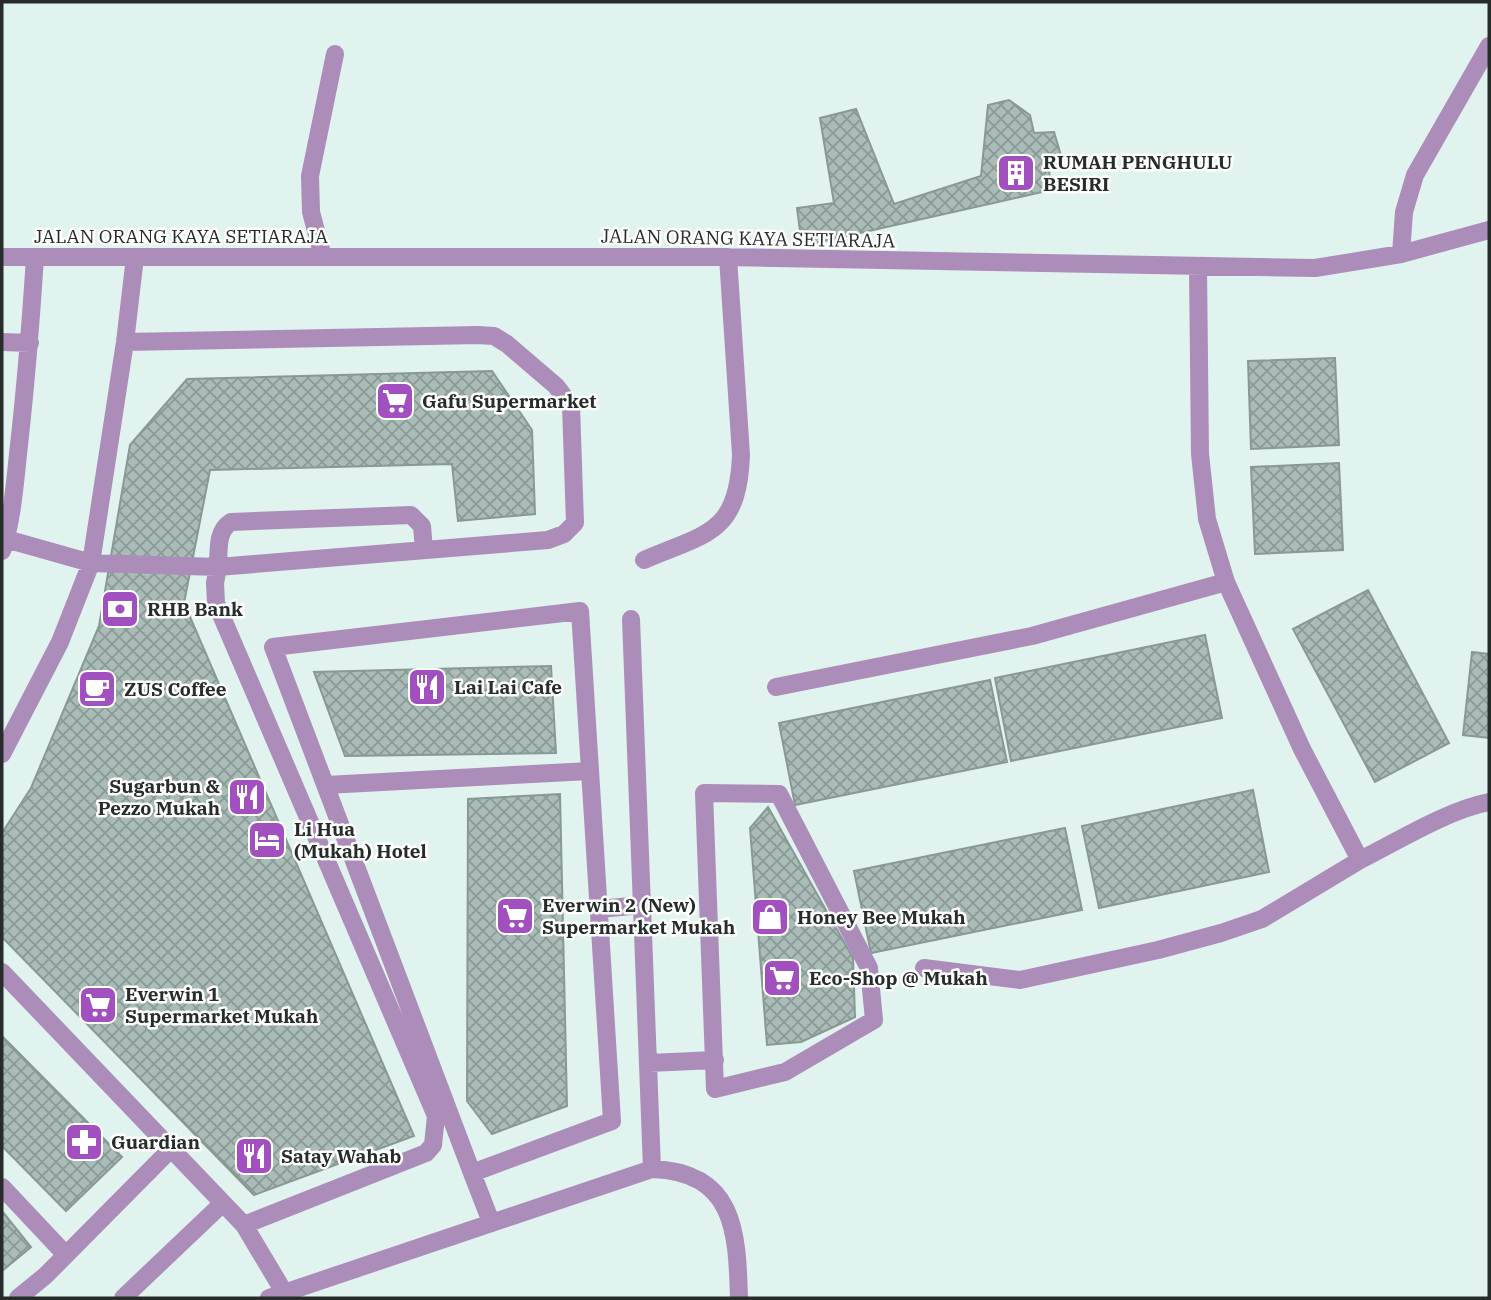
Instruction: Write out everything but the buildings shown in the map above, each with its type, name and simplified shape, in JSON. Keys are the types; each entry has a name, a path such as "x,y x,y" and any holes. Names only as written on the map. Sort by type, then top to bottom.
{"street":[{"path":"1401,254 1404,212 1415,174 1489,46"},
{"path":"323,257 311,212 310,176 335,54"},
{"name":"JALAN ORANG KAYA SETIARAJA","path":"2,257 728,257 1315,268 1401,254 1489,230"},
{"path":"35,257 30,343 8,482 4,545 91,563 218,567 548,540 564,534 575,523 571,406 556,386 508,344 494,336 125,342"},
{"path":"2,754 60,642 91,563 125,342 135,257"},
{"path":"644,560 714,530 729,512 740,481 741,456 728,257"},
{"path":"1198,267 1200,454 1207,519 1226,582 1302,749 1360,860"},
{"path":"2,342 30,343"},
{"path":"244,1225 425,1153 433,1145 436,1116 216,603 215,583 220,535 224,526 230,522 411,515 422,526 424,550"},
{"path":"776,687 1032,636 1226,582"},
{"path":"472,1173 612,1121 580,611 273,647 326,785 472,1173 491,1222"},
{"path":"631,619 652,1169"},
{"path":"326,785 590,771"},
{"path":"704,793 779,794 869,968 874,1020 785,1072 715,1089 715,1060 704,793"},
{"path":"924,968 1020,980 1158,950 1221,933 1262,919 1360,860 1424,827 1489,802"},
{"path":"599,909 642,905"},
{"path":"2,972 244,1225 276,1295 652,1169 683,1173 713,1190 727,1212 734,1233 739,1298"},
{"path":"649,1063 715,1060"},
{"path":"18,1298 66,1255 172,1149"},
{"path":"2,1186 66,1255"},
{"path":"123,1298 223,1203"}],"place":[{"name":"RUMAH PENGHULU BESIRI","path":"1016,173"},
{"name":"Gafu Supermarket","path":"395,401"},
{"name":"RHB Bank","path":"120,609"},
{"name":"Lai Lai Cafe","path":"427,687"},
{"name":"ZUS Coffee","path":"97,689"},
{"name":"Sugarbun & Pezzo Mukah","path":"247,797"},
{"name":"Li Hua (Mukah) Hotel","path":"267,840"},
{"name":"Everwin 2 (New) Supermarket Mukah","path":"515,916"},
{"name":"Honey Bee Mukah","path":"770,917"},
{"name":"Eco-Shop @ Mukah","path":"782,978"},
{"name":"Everwin 1 Supermarket Mukah","path":"98,1005"},
{"name":"Guardian","path":"84,1142"},
{"name":"Satay Wahab","path":"254,1156"}]}
